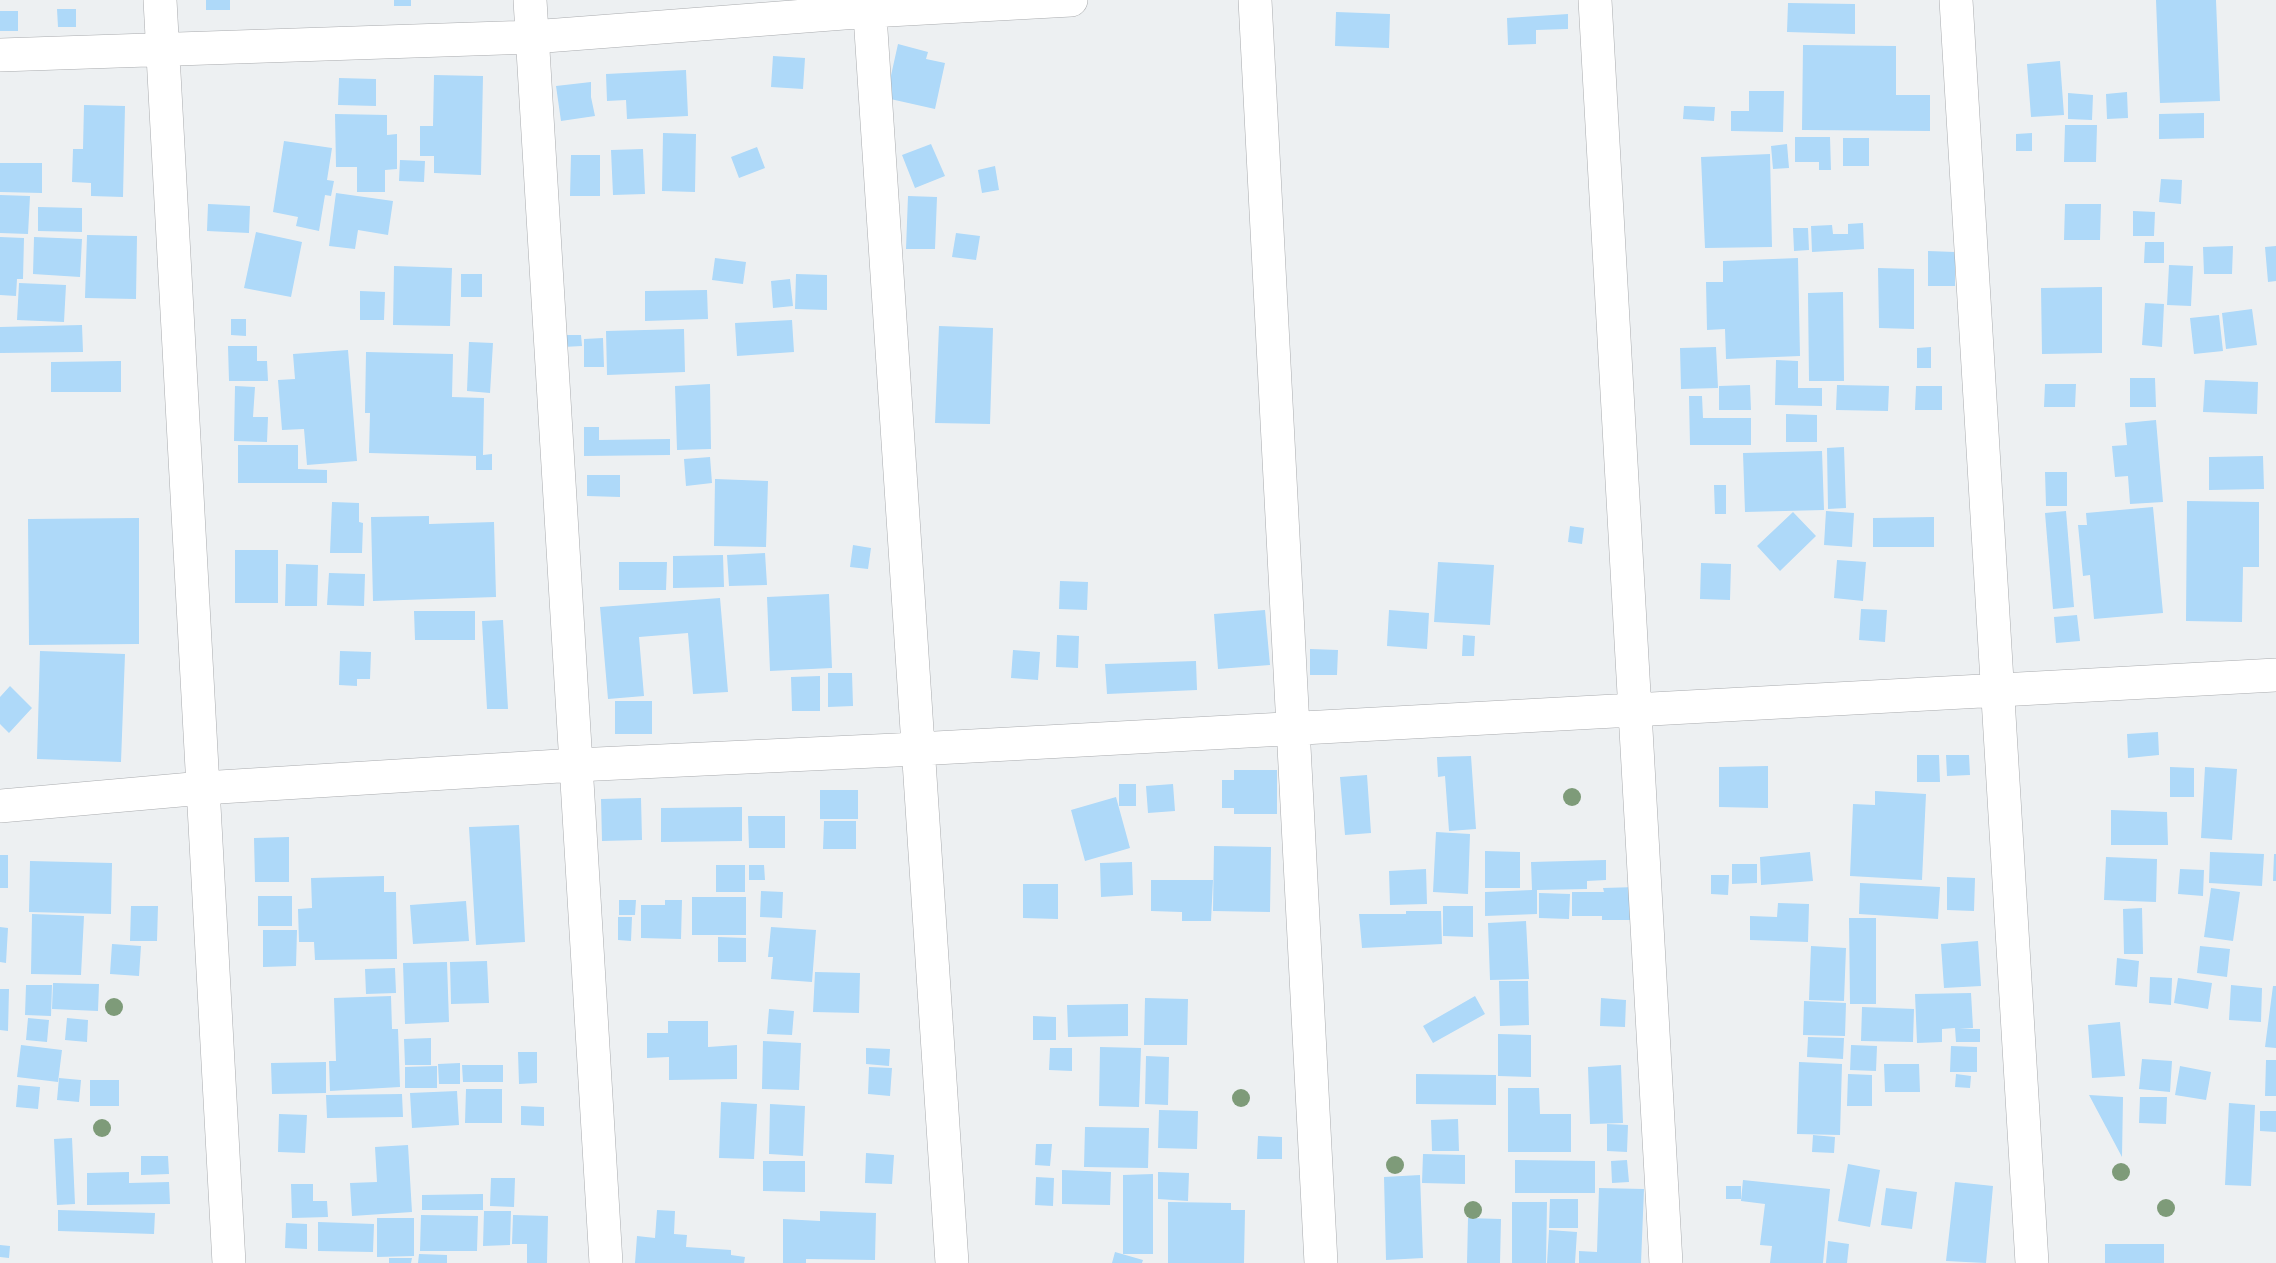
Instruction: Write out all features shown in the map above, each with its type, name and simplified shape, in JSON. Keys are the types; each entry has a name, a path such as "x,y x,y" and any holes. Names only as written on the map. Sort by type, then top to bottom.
{"street":[{"path":"160,0 229,1263"},
{"path":"530,0 606,1263"},
{"path":"0,55 532,37 869,6 1071,0"},
{"path":"1254,0 1321,1263"},
{"path":"1595,0 1666,1263"},
{"path":"1956,0 2032,1263"},
{"path":"869,6 951,1263"},
{"path":"0,806 203,788 576,765 917,749 2276,675"}],"building":[{"path":"206,0 230,0 230,10 206,10"},
{"path":"394,0 411,0 411,6 394,6"},
{"path":"2156,0 2216,0 2220,101 2160,103"},
{"path":"1788,3 1855,4 1855,34 1787,32"},
{"path":"57,9 76,9 76,27 58,27"},
{"path":"0,11 18,11 18,31 0,31"},
{"path":"1336,12 1390,14 1389,48 1335,46"},
{"path":"1568,14 1568,29 1536,30 1536,44 1508,45 1507,18"},
{"path":"898,44 928,52 926,59 945,63 935,109 886,98"},
{"path":"1803,45 1896,46 1896,95 1930,95 1930,131 1802,130"},
{"path":"773,56 805,58 803,89 771,87"},
{"path":"2060,61 2064,115 2031,117 2027,64"},
{"path":"686,70 688,116 627,119 626,100 607,101 606,74"},
{"path":"434,75 483,76 481,175 434,173 434,156 420,156 420,126 433,126"},
{"path":"339,78 376,79 376,106 338,105"},
{"path":"591,82 595,116 561,121 556,86"},
{"path":"1749,91 1784,91 1783,132 1731,131 1731,111 1749,111"},
{"path":"2127,92 2128,118 2107,119 2106,94"},
{"path":"2068,93 2093,95 2092,120 2068,119"},
{"path":"84,105 125,106 123,197 91,196 91,183 72,182 73,149 83,149"},
{"path":"1684,106 1715,107 1714,121 1683,119"},
{"path":"2204,113 2204,138 2159,139 2159,114"},
{"path":"335,114 387,115 387,135 397,134 397,169 385,170 385,192 357,192 357,167 336,167"},
{"path":"2065,125 2097,125 2096,162 2064,162"},
{"path":"663,133 696,134 695,192 662,191"},
{"path":"2032,133 2032,151 2016,151 2016,134"},
{"path":"1795,137 1830,137 1831,170 1819,170 1819,162 1795,162"},
{"path":"1843,138 1869,138 1869,166 1843,166"},
{"path":"284,141 332,148 327,180 334,181 331,196 325,195 319,231 296,226 298,217 273,212"},
{"path":"931,144 945,176 915,188 902,155"},
{"path":"1787,144 1789,168 1773,169 1771,146"},
{"path":"757,147 765,168 739,178 731,157"},
{"path":"643,149 645,194 613,195 611,150"},
{"path":"1770,154 1772,247 1705,248 1701,157"},
{"path":"571,155 600,155 600,196 570,196"},
{"path":"400,160 425,161 424,182 399,181"},
{"path":"0,163 42,163 42,193 0,192"},
{"path":"995,166 999,190 982,193 978,170"},
{"path":"2161,179 2182,180 2181,204 2159,202"},
{"path":"336,193 393,201 388,235 358,230 355,249 329,246"},
{"path":"0,195 30,196 28,234 0,233"},
{"path":"908,196 937,197 935,249 906,249"},
{"path":"208,204 250,206 249,233 207,231"},
{"path":"2065,204 2101,204 2100,240 2064,240"},
{"path":"38,207 82,208 82,232 38,231"},
{"path":"2133,211 2155,212 2154,236 2133,236"},
{"path":"1863,223 1864,249 1812,252 1811,226 1832,225 1833,234 1848,234 1848,224"},
{"path":"1793,228 1808,228 1809,250 1794,251"},
{"path":"256,232 302,242 291,297 244,288"},
{"path":"956,233 980,236 976,260 952,257"},
{"path":"87,235 137,236 136,299 85,298"},
{"path":"0,237 24,238 23,279 17,279 16,296 0,295"},
{"path":"34,237 82,239 80,277 33,274"},
{"path":"2145,242 2164,242 2164,263 2144,263"},
{"path":"2233,246 2232,274 2204,274 2203,247"},
{"path":"2276,246 2276,281 2268,282 2265,247"},
{"path":"1928,251 1955,252 1955,286 1928,286"},
{"path":"715,258 746,262 743,284 712,280"},
{"path":"1798,258 1800,356 1726,359 1725,329 1707,330 1706,282 1723,282 1723,261"},
{"path":"2169,265 2193,266 2191,306 2167,305"},
{"path":"394,266 452,268 450,326 393,325"},
{"path":"1878,268 1914,269 1914,329 1879,328"},
{"path":"461,274 482,274 482,297 461,297"},
{"path":"796,274 827,275 827,310 795,309"},
{"path":"790,279 793,306 773,308 771,281"},
{"path":"19,283 66,285 64,322 17,320"},
{"path":"2102,287 2102,353 2042,354 2041,288"},
{"path":"707,290 708,319 645,321 645,291"},
{"path":"360,291 385,292 384,320 360,320"},
{"path":"1843,292 1844,381 1809,381 1808,293"},
{"path":"2145,303 2164,304 2162,347 2142,345"},
{"path":"2252,309 2257,345 2226,349 2222,313"},
{"path":"2219,315 2223,351 2194,354 2190,318"},
{"path":"231,319 246,319 246,336 231,335"},
{"path":"792,320 794,352 737,356 735,323"},
{"path":"82,325 83,352 0,353 0,327"},
{"path":"939,326 993,328 990,424 935,423"},
{"path":"684,329 685,372 607,375 606,331"},
{"path":"563,335 581,335 582,346 563,347"},
{"path":"603,338 604,367 584,367 584,339"},
{"path":"469,342 493,343 490,393 467,391"},
{"path":"228,346 257,346 257,361 267,361 268,381 229,381"},
{"path":"1716,347 1718,388 1681,389 1680,348"},
{"path":"1931,347 1931,368 1917,368 1917,348"},
{"path":"348,350 357,461 307,465 304,429 282,430 278,380 295,379 293,354"},
{"path":"366,352 453,354 452,397 484,398 483,455 492,454 492,470 476,470 476,456 369,453 370,413 365,413"},
{"path":"1776,360 1798,361 1798,388 1822,388 1822,406 1775,405"},
{"path":"121,361 121,392 51,392 51,362"},
{"path":"2130,378 2155,378 2156,407 2130,407"},
{"path":"2205,380 2258,382 2257,414 2203,412"},
{"path":"710,384 711,449 677,450 675,386"},
{"path":"2045,384 2076,384 2075,407 2044,407"},
{"path":"1750,385 1751,410 1719,410 1719,386"},
{"path":"1837,385 1889,386 1888,411 1836,410"},
{"path":"235,386 255,387 253,417 268,417 267,442 234,441"},
{"path":"1916,386 1942,386 1942,410 1915,410"},
{"path":"1689,396 1702,396 1703,418 1751,418 1751,445 1690,445"},
{"path":"1786,414 1817,415 1817,442 1786,442"},
{"path":"2156,420 2163,502 2130,504 2128,476 2115,477 2112,446 2127,445 2125,423"},
{"path":"584,427 599,427 599,440 670,439 670,455 584,456"},
{"path":"238,445 298,445 298,469 327,470 327,483 238,483"},
{"path":"1844,447 1846,508 1828,509 1827,448"},
{"path":"1822,451 1824,510 1745,512 1743,453"},
{"path":"2263,456 2264,489 2209,490 2209,457"},
{"path":"710,457 712,483 686,486 684,459"},
{"path":"2045,472 2067,472 2067,506 2046,506"},
{"path":"587,475 620,475 620,497 587,496"},
{"path":"715,479 768,481 766,547 714,546"},
{"path":"1714,485 1726,485 1726,514 1715,514"},
{"path":"2187,501 2259,502 2259,567 2243,567 2242,622 2186,621"},
{"path":"332,502 359,503 359,522 363,523 362,553 330,553"},
{"path":"2153,507 2163,613 2094,619 2090,575 2083,576 2078,525 2087,525 2086,513"},
{"path":"1826,511 1854,513 1852,547 1824,545"},
{"path":"2066,511 2074,607 2053,609 2045,513"},
{"path":"1793,512 1816,536 1780,571 1757,546"},
{"path":"429,516 429,524 494,522 496,597 373,601 371,517"},
{"path":"1934,517 1934,547 1873,547 1873,518"},
{"path":"139,518 139,644 29,645 28,519"},
{"path":"1570,526 1584,528 1582,544 1568,542"},
{"path":"853,545 871,548 868,569 850,567"},
{"path":"235,550 278,550 278,603 235,603"},
{"path":"765,553 767,585 729,586 727,555"},
{"path":"723,555 724,587 673,588 673,556"},
{"path":"1837,560 1866,562 1863,601 1834,598"},
{"path":"619,562 667,562 666,590 619,590"},
{"path":"1438,562 1494,565 1490,625 1434,622"},
{"path":"1701,563 1731,564 1730,600 1700,599"},
{"path":"286,564 318,565 317,606 285,606"},
{"path":"329,573 365,574 364,606 327,605"},
{"path":"1060,581 1088,582 1087,610 1059,609"},
{"path":"829,594 832,668 770,671 767,597"},
{"path":"720,598 728,692 693,694 688,633 639,637 644,696 608,699 600,607"},
{"path":"1861,609 1887,610 1885,642 1859,640"},
{"path":"1265,610 1270,665 1218,669 1214,614"},
{"path":"1389,610 1429,613 1427,649 1387,646"},
{"path":"414,611 475,611 475,640 415,640"},
{"path":"2077,615 2080,641 2056,643 2054,617"},
{"path":"503,620 508,709 487,709 482,621"},
{"path":"1057,635 1079,636 1078,668 1056,667"},
{"path":"1463,635 1475,636 1474,656 1462,656"},
{"path":"1310,649 1338,650 1337,675 1310,675"},
{"path":"1013,650 1040,652 1038,680 1011,678"},
{"path":"40,651 125,654 121,762 37,759"},
{"path":"340,651 371,652 370,679 357,679 357,686 339,685"},
{"path":"1196,661 1197,690 1107,694 1105,664"},
{"path":"828,673 852,673 853,706 828,707"},
{"path":"820,676 820,711 792,711 791,677"},
{"path":"10,686 32,708 9,733 0,724 0,697"},
{"path":"615,701 652,701 652,734 615,734"},
{"path":"2158,732 2159,755 2128,758 2127,734"},
{"path":"1917,755 1939,755 1940,782 1917,782"},
{"path":"1946,755 1969,755 1970,775 1947,776"},
{"path":"1471,756 1476,829 1449,831 1445,776 1438,777 1437,757"},
{"path":"1768,766 1768,808 1719,807 1719,767"},
{"path":"2170,767 2194,768 2194,797 2170,797"},
{"path":"2205,767 2237,769 2232,840 2201,838"},
{"path":"1234,770 1277,770 1277,814 1234,814 1234,808 1222,808 1222,780 1234,780"},
{"path":"1367,775 1371,833 1345,835 1340,777"},
{"path":"1119,784 1136,784 1136,806 1119,806"},
{"path":"1173,784 1175,811 1148,813 1146,786"},
{"path":"820,790 858,790 858,819 820,819"},
{"path":"1875,791 1926,794 1922,880 1850,876 1853,804 1875,805"},
{"path":"1116,797 1130,848 1085,861 1071,810"},
{"path":"641,798 642,840 602,841 601,799"},
{"path":"742,807 742,841 661,842 661,808"},
{"path":"2111,810 2167,812 2168,845 2111,845"},
{"path":"748,816 785,816 785,848 749,848"},
{"path":"824,821 856,821 856,849 823,849"},
{"path":"519,825 525,942 476,945 469,827"},
{"path":"1436,832 1470,834 1468,894 1433,892"},
{"path":"289,837 289,882 255,882 254,838"},
{"path":"1214,846 1271,847 1270,912 1213,911"},
{"path":"1485,851 1520,852 1520,888 1485,888"},
{"path":"1810,852 1813,881 1761,885 1760,857"},
{"path":"2210,852 2264,854 2262,886 2209,883"},
{"path":"2274,854 2276,854 2276,881 2273,881"},
{"path":"0,855 8,855 8,888 0,888"},
{"path":"2106,857 2157,859 2156,902 2104,900"},
{"path":"1606,860 1606,880 1587,881 1587,889 1537,890 1537,914 1485,916 1485,892 1532,890 1531,862"},
{"path":"30,861 112,863 111,914 29,912"},
{"path":"1132,862 1133,895 1101,897 1100,863"},
{"path":"1732,864 1757,864 1757,883 1732,884"},
{"path":"716,865 745,865 745,892 716,892"},
{"path":"749,865 764,865 765,880 749,880"},
{"path":"1426,869 1427,904 1390,905 1389,871"},
{"path":"2180,869 2204,870 2203,896 2178,894"},
{"path":"1711,875 1729,875 1728,895 1711,894"},
{"path":"384,876 384,892 396,892 397,959 315,960 314,942 299,942 298,909 312,908 311,878"},
{"path":"1947,877 1975,878 1974,911 1947,910"},
{"path":"1151,880 1213,880 1211,921 1182,921 1182,912 1151,911"},
{"path":"1860,883 1940,887 1938,919 1859,914"},
{"path":"1023,884 1058,884 1058,919 1023,918"},
{"path":"1637,887 1638,920 1602,920 1602,916 1572,916 1572,892 1604,892 1603,888"},
{"path":"2211,888 2240,892 2233,941 2204,937"},
{"path":"761,891 783,892 782,918 760,917"},
{"path":"1539,893 1570,894 1569,919 1539,918"},
{"path":"258,896 292,896 292,926 258,926"},
{"path":"692,897 746,897 746,935 692,935"},
{"path":"619,900 636,900 635,915 619,915"},
{"path":"665,900 682,900 681,939 641,938 641,905 665,905"},
{"path":"466,901 469,941 413,944 410,905"},
{"path":"1778,903 1809,904 1808,942 1750,940 1750,916 1777,917"},
{"path":"131,906 158,906 157,941 130,941"},
{"path":"1443,906 1473,906 1473,937 1443,936"},
{"path":"2142,908 2143,954 2124,954 2123,909"},
{"path":"1406,911 1441,911 1442,944 1362,948 1359,914 1406,914"},
{"path":"32,914 84,916 81,975 31,974"},
{"path":"618,917 632,917 631,941 618,940"},
{"path":"1849,918 1876,918 1876,1004 1850,1004"},
{"path":"1526,921 1529,979 1490,980 1488,923"},
{"path":"0,927 8,928 6,963 0,962"},
{"path":"771,927 816,930 812,982 771,979 773,957 768,957"},
{"path":"263,930 297,930 296,966 263,967"},
{"path":"718,937 746,938 746,962 718,962"},
{"path":"1978,941 1981,986 1944,988 1941,944"},
{"path":"112,944 141,946 139,976 110,974"},
{"path":"1811,946 1846,948 1844,1001 1809,1000"},
{"path":"2200,946 2230,949 2227,977 2197,973"},
{"path":"2117,958 2139,961 2137,987 2115,985"},
{"path":"487,961 489,1003 451,1004 450,962"},
{"path":"447,962 449,1022 405,1024 403,963"},
{"path":"395,968 396,993 366,994 365,969"},
{"path":"815,972 860,973 859,1013 813,1012"},
{"path":"2150,977 2172,978 2171,1005 2149,1003"},
{"path":"2178,978 2212,983 2208,1009 2174,1003"},
{"path":"1499,981 1528,981 1529,1025 1500,1026"},
{"path":"53,983 99,984 98,1011 52,1009"},
{"path":"26,985 52,985 51,1016 25,1015"},
{"path":"2231,985 2262,988 2261,1022 2229,1020"},
{"path":"2273,986 2276,986 2276,1048 2265,1047"},
{"path":"0,989 9,989 8,1031 0,1030"},
{"path":"1971,993 1973,1028 1959,1029 1980,1029 1980,1042 1956,1042 1955,1028 1942,1029 1942,1042 1917,1043 1915,994"},
{"path":"391,996 392,1029 398,1029 400,1087 330,1091 329,1061 336,1061 334,998"},
{"path":"1475,996 1485,1014 1433,1043 1423,1026"},
{"path":"1145,998 1188,999 1187,1045 1144,1045"},
{"path":"1601,998 1626,1000 1625,1027 1600,1026"},
{"path":"1804,1001 1846,1003 1845,1036 1803,1035"},
{"path":"1128,1004 1128,1036 1068,1037 1067,1005"},
{"path":"1862,1007 1914,1009 1913,1042 1861,1041"},
{"path":"769,1009 794,1011 792,1035 767,1034"},
{"path":"1033,1016 1056,1017 1056,1040 1033,1040"},
{"path":"28,1018 49,1020 47,1042 26,1040"},
{"path":"67,1018 88,1020 87,1042 65,1040"},
{"path":"668,1021 708,1021 708,1047 737,1045 737,1079 669,1080 669,1057 647,1058 647,1033 668,1033"},
{"path":"2120,1022 2125,1076 2092,1078 2088,1025"},
{"path":"1498,1034 1531,1035 1531,1077 1498,1076"},
{"path":"1808,1037 1844,1038 1843,1059 1807,1057"},
{"path":"431,1038 431,1065 405,1065 404,1039"},
{"path":"763,1041 801,1043 799,1090 762,1089"},
{"path":"21,1045 62,1050 58,1082 17,1077"},
{"path":"1851,1045 1877,1046 1876,1071 1850,1070"},
{"path":"1951,1046 1977,1047 1977,1072 1950,1072"},
{"path":"1100,1047 1141,1048 1139,1107 1099,1106"},
{"path":"866,1048 890,1049 889,1066 866,1064"},
{"path":"1050,1048 1072,1048 1072,1071 1049,1070"},
{"path":"518,1052 537,1052 537,1083 519,1084"},
{"path":"1146,1056 1169,1057 1168,1105 1145,1104"},
{"path":"2142,1059 2172,1061 2170,1092 2139,1089"},
{"path":"2266,1060 2276,1060 2276,1096 2265,1096"},
{"path":"326,1062 326,1093 272,1094 271,1063"},
{"path":"1799,1062 1842,1064 1840,1135 1797,1134"},
{"path":"460,1063 460,1084 439,1084 438,1064"},
{"path":"1884,1064 1919,1064 1920,1092 1885,1092"},
{"path":"462,1065 503,1065 503,1082 463,1082"},
{"path":"1621,1065 1623,1123 1590,1124 1588,1067"},
{"path":"437,1066 437,1088 405,1088 405,1067"},
{"path":"2180,1066 2211,1072 2206,1100 2175,1095"},
{"path":"869,1067 892,1068 890,1096 868,1094"},
{"path":"1416,1074 1496,1075 1496,1105 1416,1104"},
{"path":"1848,1074 1872,1075 1872,1106 1847,1106"},
{"path":"1956,1074 1971,1076 1970,1088 1955,1087"},
{"path":"59,1078 81,1080 79,1102 57,1100"},
{"path":"90,1080 119,1080 119,1106 90,1106"},
{"path":"18,1085 40,1087 38,1109 16,1107"},
{"path":"1508,1088 1539,1088 1540,1114 1571,1114 1571,1152 1508,1152"},
{"path":"466,1089 502,1089 502,1123 465,1123"},
{"path":"457,1091 459,1125 412,1128 410,1093"},
{"path":"402,1094 403,1117 327,1118 326,1095"},
{"path":"2089,1095 2123,1097 2122,1157"},
{"path":"2140,1097 2167,1097 2166,1124 2139,1123"},
{"path":"721,1102 757,1104 754,1159 719,1158"},
{"path":"2229,1103 2255,1105 2251,1186 2225,1185"},
{"path":"770,1104 805,1106 803,1156 769,1154"},
{"path":"521,1106 544,1107 544,1126 521,1125"},
{"path":"1159,1110 1198,1111 1197,1149 1158,1148"},
{"path":"2260,1111 2276,1111 2276,1132 2260,1131"},
{"path":"279,1114 307,1115 305,1153 278,1152"},
{"path":"1458,1119 1459,1151 1432,1151 1431,1120"},
{"path":"1607,1124 1628,1125 1627,1152 1607,1151"},
{"path":"1085,1127 1149,1128 1148,1168 1084,1167"},
{"path":"1813,1135 1835,1137 1834,1153 1812,1152"},
{"path":"1258,1136 1282,1137 1282,1159 1257,1159"},
{"path":"72,1138 75,1204 57,1205 54,1139"},
{"path":"1036,1144 1052,1144 1050,1166 1035,1165"},
{"path":"408,1145 412,1212 352,1216 350,1183 377,1182 375,1147"},
{"path":"866,1153 894,1155 892,1184 865,1183"},
{"path":"1423,1154 1465,1155 1465,1184 1422,1183"},
{"path":"141,1156 168,1156 169,1174 141,1175"},
{"path":"1515,1160 1595,1161 1595,1193 1515,1193"},
{"path":"1627,1160 1629,1182 1612,1183 1611,1161"},
{"path":"763,1161 805,1161 805,1192 763,1191"},
{"path":"1848,1164 1880,1170 1870,1227 1838,1221"},
{"path":"1062,1170 1111,1172 1110,1205 1062,1204"},
{"path":"129,1172 129,1183 169,1182 170,1204 87,1205 87,1173"},
{"path":"1158,1172 1189,1173 1188,1201 1158,1199"},
{"path":"1153,1174 1153,1254 1123,1254 1123,1175"},
{"path":"1420,1175 1423,1258 1386,1260 1384,1177"},
{"path":"1036,1177 1054,1178 1053,1206 1035,1205"},
{"path":"491,1178 515,1178 514,1207 490,1206"},
{"path":"1743,1180 1830,1189 1823,1263 1770,1263 1772,1246 1760,1245 1765,1204 1741,1201"},
{"path":"1955,1182 1993,1186 1986,1263 1946,1261"},
{"path":"291,1184 313,1184 313,1201 327,1201 328,1217 292,1218"},
{"path":"1726,1186 1741,1186 1741,1199 1726,1199"},
{"path":"1599,1188 1644,1189 1641,1263 1579,1263 1579,1251 1597,1252"},
{"path":"1886,1188 1917,1192 1912,1229 1881,1225"},
{"path":"483,1194 483,1210 422,1210 422,1195"},
{"path":"1550,1199 1578,1199 1578,1228 1549,1228"},
{"path":"1168,1202 1231,1203 1231,1210 1245,1210 1244,1263 1168,1263"},
{"path":"1512,1202 1547,1202 1546,1263 1512,1263"},
{"path":"58,1210 155,1213 154,1234 58,1231"},
{"path":"657,1210 675,1211 674,1234 687,1235 686,1247 731,1250 731,1255 745,1257 744,1263 635,1263 637,1236 655,1238"},
{"path":"484,1211 511,1211 510,1245 483,1246"},
{"path":"820,1211 876,1213 875,1260 806,1259 806,1263 783,1263 783,1219 820,1221"},
{"path":"421,1215 478,1216 477,1251 420,1251"},
{"path":"513,1215 548,1216 547,1263 527,1263 527,1244 512,1244"},
{"path":"377,1218 414,1218 414,1256 377,1257"},
{"path":"1468,1218 1501,1219 1500,1263 1467,1263"},
{"path":"318,1222 374,1224 373,1252 318,1251"},
{"path":"286,1223 307,1224 307,1249 285,1248"},
{"path":"1549,1230 1577,1232 1575,1263 1547,1263"},
{"path":"1828,1241 1849,1244 1847,1263 1826,1263"},
{"path":"2105,1244 2164,1244 2164,1263 2105,1263"},
{"path":"0,1245 10,1246 9,1258 0,1257"},
{"path":"1115,1252 1143,1260 1142,1263 1112,1263"},
{"path":"419,1254 447,1255 447,1263 418,1263"},
{"path":"389,1258 412,1258 411,1263 389,1263"}]}
